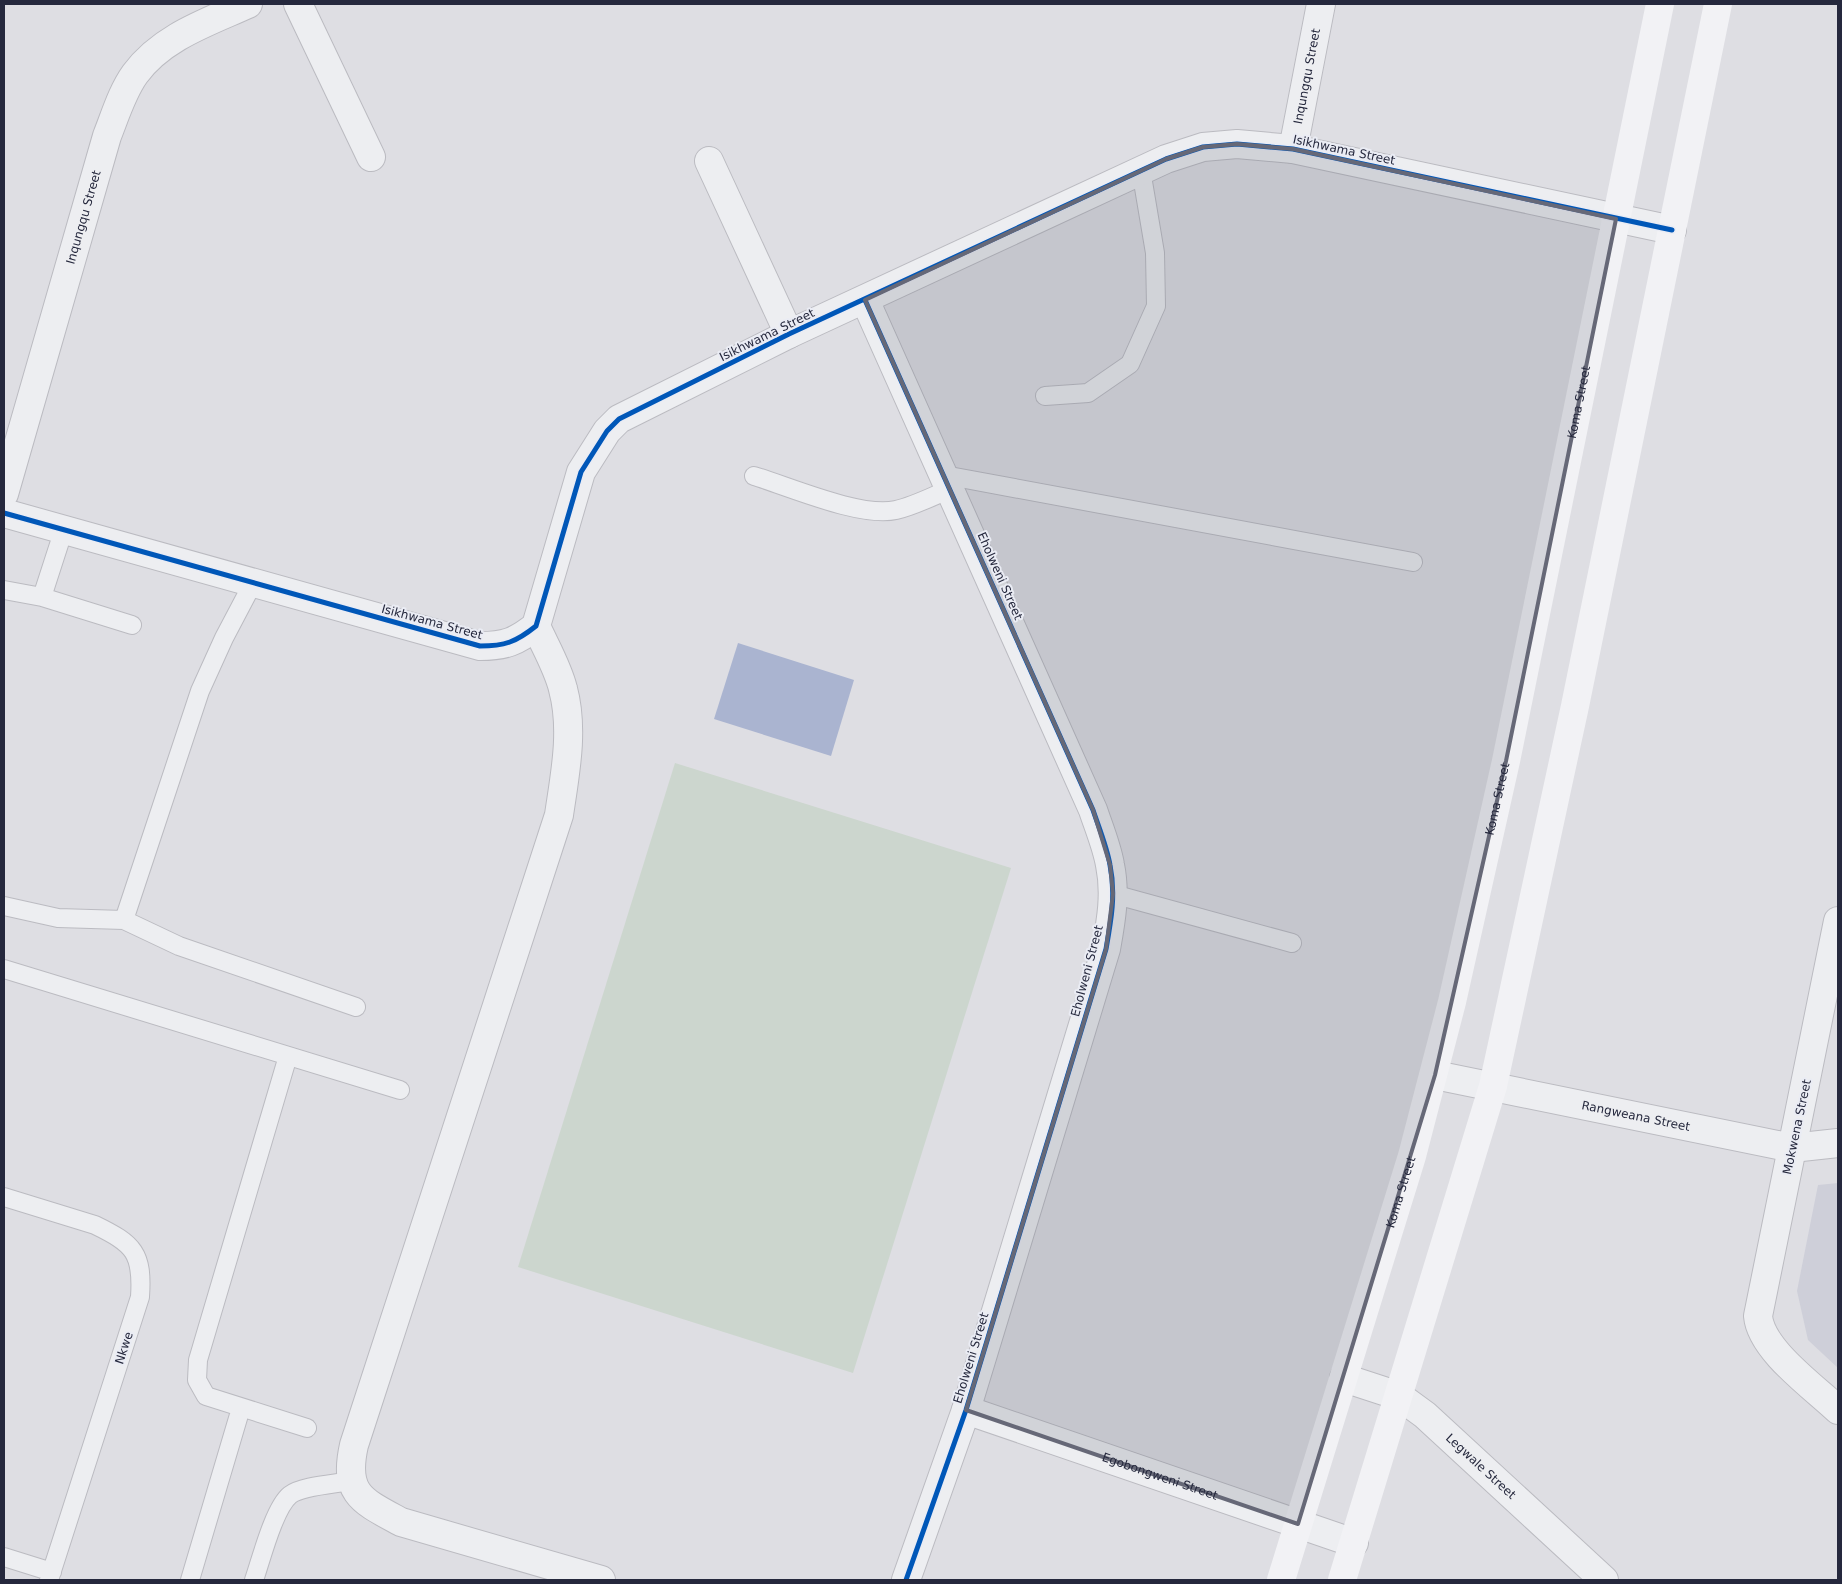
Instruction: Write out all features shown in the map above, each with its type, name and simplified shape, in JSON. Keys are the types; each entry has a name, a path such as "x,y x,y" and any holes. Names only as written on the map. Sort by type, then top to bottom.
{"main road":[{"name":"Koma Street","path":"1281,1580 1435,1074 1506,761 1660,4"},
{"path":"1342,1580 1493,1086 1575,706 1718,4"}],"street":[{"name":"Inqungqu Street","path":"4,494 107,136 122,98 135,74 152,54 186,32 248,4"},
{"path":"298,4 371,157"},
{"name":"Inqungqu Street","path":"1293,149 1321,4"},
{"name":"Isikhwama Street","path":"4,512 480,646 499,646 520,639 536,626 581,472 607,431 619,419 790,334 1166,159 1202,147 1237,144 1293,149 1672,230"},
{"path":"709,161 790,334"},
{"name":"Eholweni Street","path":"865,300 1093,810 1110,865 1113,894 1112,915 1106,949 966,1410 906,1580"},
{"path":"536,626 563,688 567,712 566,764 559,815 354,1445 350,1462 350,1482 358,1494 373,1507 401,1522 601,1580"},
{"name":"Mokwena Street","path":"1838,921 1758,1308 1761,1332 1784,1359 1838,1410"},
{"name":"Rangweana Street","path":"1435,1074 1792,1148 1838,1143"},
{"name":"Legwale Street","path":"1344,1378 1399,1396 1425,1415 1604,1580"},
{"name":"Egobongweni Street","path":"966,1410 1354,1543"}],"lane":[{"path":"1045,396 1088,393 1130,364 1156,306 1155,253 1141,170"},
{"path":"754,476 857,508 875,511 896,510 947,482 1413,562"},
{"path":"42,597 64,530"},
{"path":"124,920 200,691 252,583"},
{"path":"4,590 42,597 132,625"},
{"path":"1113,894 1292,944"},
{"path":"4,906 58,918 124,920 179,946 356,1006"},
{"path":"4,969 400,1090"},
{"path":"288,1056 198,1360 197,1380 206,1396 307,1428"},
{"name":"Nkwe","path":"4,1197 95,1225 108,1232 132,1249 142,1272 140,1296 50,1576"},
{"path":"190,1580 241,1408"},
{"path":"254,1580 270,1530 281,1507 290,1495 302,1490 350,1482"},
{"path":"4,1557 50,1576"}],"highlighted area":[{"path":"1237,144 1293,149 1616,219 1506,761 1435,1075 1298,1524 966,1410 1106,949 1113,894 1110,865 1093,810 865,300 1166,159 1203,147"}],"shaded area":[{"path":"675,763 1011,868 853,1373 518,1267"},
{"path":"1838,1183 1838,1368 1808,1340 1797,1291 1818,1185"}],"water":[{"path":"738,643 854,680 831,756 714,719"}],"cycle path":[{"path":"4,513 480,646 503,644 522,636 536,626 581,472 607,431 619,419 789,334 1166,159 1203,147 1237,144 1293,149 1672,230"},
{"path":"865,300 1093,810 1107,851 1113,886 1111,918 1106,949 966,1410 906,1580"}]}
